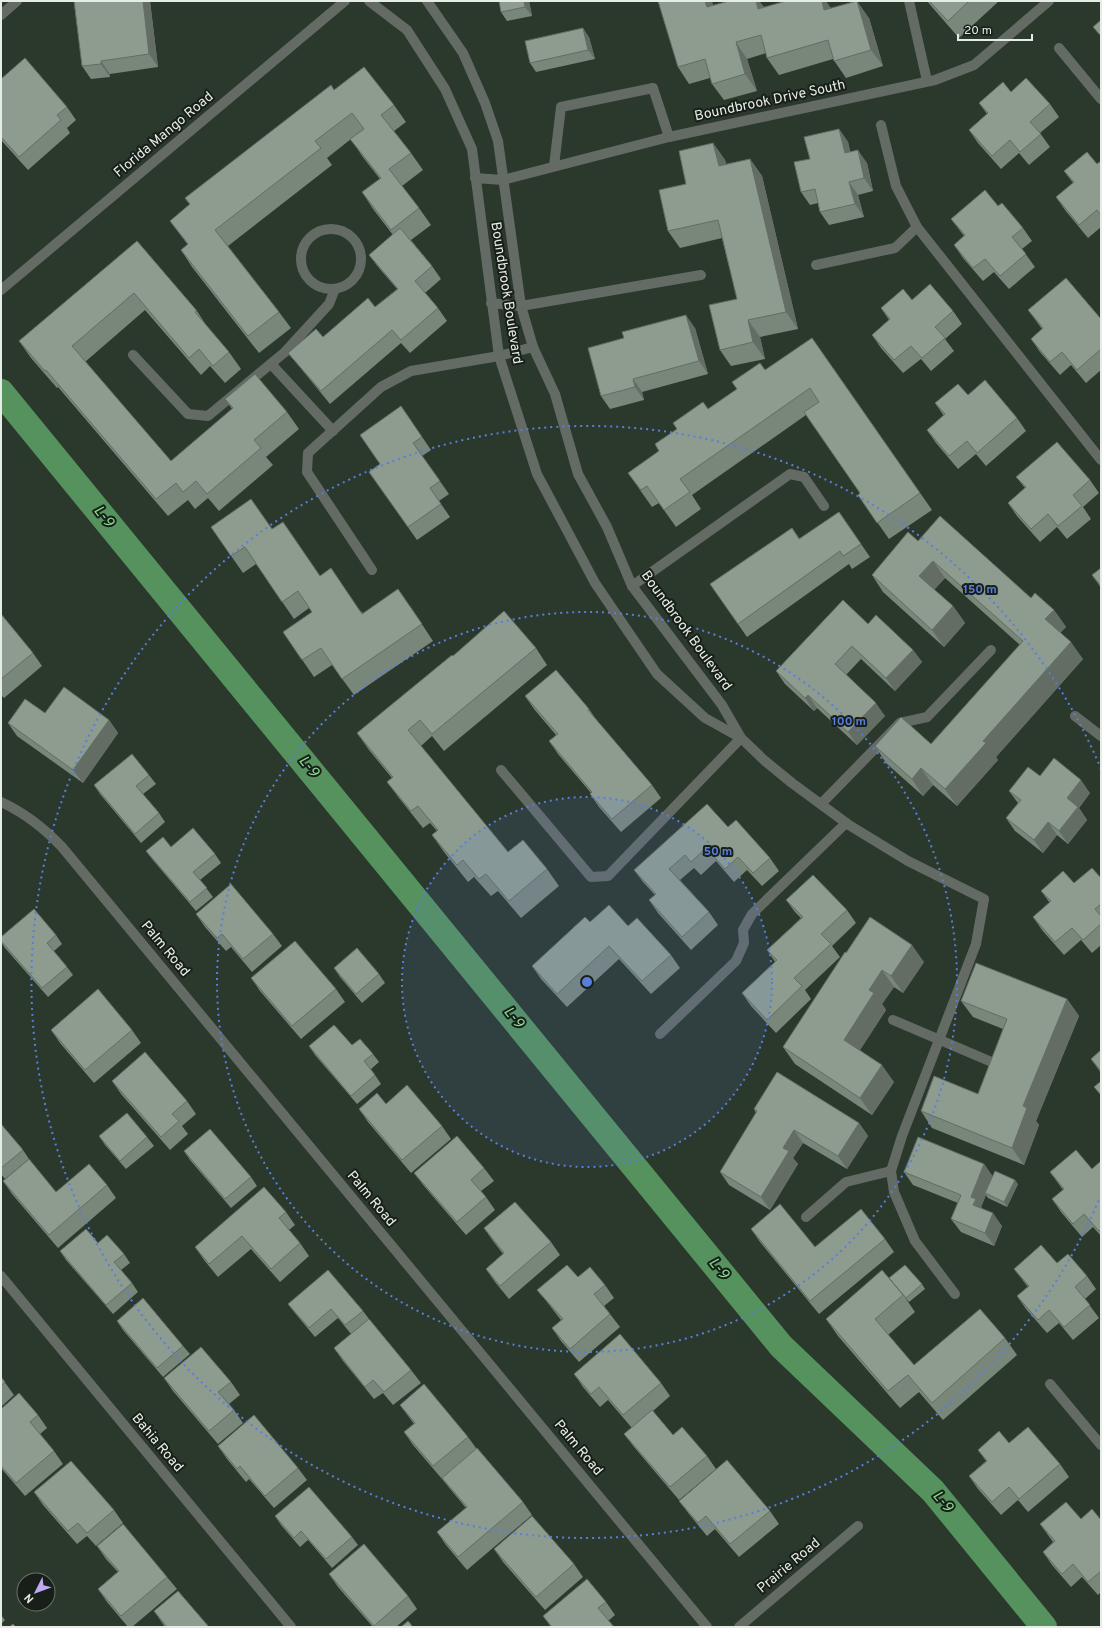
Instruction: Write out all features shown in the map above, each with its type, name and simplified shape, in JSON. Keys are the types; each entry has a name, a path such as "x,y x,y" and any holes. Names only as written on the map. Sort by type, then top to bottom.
{"street":[{"path":"1,15 18,1"},
{"name":"Florida Mango Road","path":"1,290 344,1"},
{"name":"Boundbrook Boulevard","path":"369,1 407,30 445,89 472,149 499,356 537,474 595,583 657,674 705,718 741,738 765,761 846,823 908,861 984,899 976,944 939,1040"},
{"name":"Boundbrook Boulevard","path":"427,1 463,53 485,102 498,141 522,306 533,347 555,394 578,474 607,527 632,586 722,705 741,738"},
{"path":"909,1 927,81"},
{"name":"Boundbrook Drive South","path":"475,178 503,180 669,138 927,81 974,65 1049,1"},
{"path":"1058,48 1101,99"},
{"path":"554,166 561,107 653,88 669,138"},
{"path":"881,125 896,186 916,228 1101,460"},
{"path":"816,265 895,248 916,228"},
{"path":"335,229 350,235 359,248 362,264 355,278 342,288 335,289 327,290 312,284 302,271 300,255 306,240 319,231 335,229"},
{"path":"491,303 522,306 701,275"},
{"path":"133,356 188,414 208,416 285,352 330,304 335,289"},
{"path":"372,570 307,472 308,453 381,387 411,371 499,356 533,347"},
{"path":"271,364 333,431"},
{"path":"632,586 790,474 804,477 824,506"},
{"path":"821,804 900,723 927,717 991,650"},
{"path":"1075,716 1101,736"},
{"path":"501,770 591,877 608,876 741,738"},
{"name":"Palm Road","path":"1,802 35,821 62,847 708,1627"},
{"path":"660,1034 736,961 744,943 743,930 752,914 846,823"},
{"path":"893,1020 994,1063"},
{"path":"939,1040 902,1136 892,1171 894,1192 915,1241 955,1294"},
{"path":"806,1217 846,1182 892,1171"},
{"name":"Bahia Road","path":"1,1276 291,1627"},
{"path":"1050,1384 1101,1445"},
{"name":"Prairie Road","path":"738,1627 858,1526"}],"building":[{"path":"74,1 143,1 149,54 101,61 101,64 82,66"},
{"path":"499,1 524,1 525,7 501,12"},
{"path":"658,1 705,1 707,7 729,1 756,1 758,9 786,1 822,1 824,10 857,1 871,50 834,61 828,40 767,58 761,35 736,42 745,74 712,84 705,59 678,67"},
{"path":"929,1 969,1 948,21"},
{"path":"1101,20 1101,36 1093,27"},
{"path":"583,28 588,50 530,63 525,41"},
{"path":"25,58 67,107 57,115 61,120 19,157 1,137 1,79"},
{"path":"364,67 394,105 381,115 411,153 389,169 419,208 391,230 362,192 381,178 350,139 364,129 352,113 315,141 321,148 215,230 279,312 248,336 181,250 188,244 170,221 190,204 185,198 331,85 334,90"},
{"path":"1026,78 1050,104 1030,122 1041,134 1020,152 1010,140 992,156 969,130 988,113 979,103 1003,82 1011,92"},
{"path":"839,129 845,153 858,150 864,178 849,182 855,204 820,212 815,189 801,192 794,162 810,159 804,137"},
{"path":"713,143 719,166 750,159 786,312 748,320 753,342 720,350 709,305 737,299 718,220 668,231 659,190 686,184 679,151"},
{"path":"1087,152 1097,164 1101,161 1101,215 1097,210 1079,225 1056,197 1074,182 1064,171"},
{"path":"985,190 998,206 1002,203 1023,228 1012,237 1026,254 1000,276 985,259 973,268 954,245 965,235 951,219"},
{"path":"400,228 432,266 415,281 438,308 401,340 392,330 321,391 288,353 316,329 323,337 368,298 375,307 398,289 369,255"},
{"path":"137,241 197,311 195,312 229,352 213,366 199,349 189,358 134,293 72,346 171,461 233,408 225,399 255,374 287,412 254,440 261,448 207,494 196,481 183,492 176,483 156,499 46,370 45,371 19,341"},
{"path":"1066,278 1101,319 1101,349 1077,370 1062,352 1050,362 1031,339 1043,328 1028,310"},
{"path":"930,284 953,311 935,327 945,338 922,358 911,346 894,360 872,335 890,319 881,308 903,289 912,300"},
{"path":"686,315 699,361 633,379 635,387 601,396 588,348 624,338 622,332"},
{"path":"812,338 920,493 877,523 858,495 860,493 804,412 819,402 810,388 680,479 690,492 664,510 647,486 641,490 628,473 659,451 655,444 677,429 673,423 703,402 708,409 737,389 732,382 760,363 765,370"},
{"path":"985,380 1017,418 977,453 967,441 949,456 927,430 945,414 935,403 958,384 968,395"},
{"path":"401,406 422,437 413,443 440,481 430,488 441,504 408,527 369,472 380,464 360,435"},
{"path":"1057,442 1090,480 1073,495 1082,506 1058,526 1048,514 1031,529 1008,503 1026,487 1016,477"},
{"path":"251,499 272,529 283,522 320,576 331,568 362,614 398,589 422,624 342,679 321,648 302,660 283,632 312,612 298,591 282,602 245,547 231,556 211,527"},
{"path":"839,512 861,544 843,556 840,551 738,624 710,584 792,528 799,539"},
{"path":"940,516 1031,598 1035,593 1054,610 1045,619 1071,642 983,741 986,743 945,789 921,768 912,779 875,746 901,717 931,744 1023,641 933,561 919,576 953,606 932,630 872,575 908,532 918,541"},
{"path":"1101,568 1101,586 1092,575"},
{"path":"843,600 868,624 876,615 913,650 886,678 852,646 835,664 876,703 848,732 808,695 805,698 776,671"},
{"path":"504,611 536,648 432,734 420,720 408,730 508,852 523,840 547,869 509,901 486,874 479,879 463,860 457,865 432,835 438,830 418,806 411,811 387,782 393,777 357,733 452,655 453,656"},
{"path":"1,614 33,653 1,679"},
{"path":"556,670 652,785 612,819 590,794 592,792 549,741 558,734 525,696"},
{"path":"64,687 109,720 73,770 8,723 25,699 45,713"},
{"path":"132,754 149,775 136,786 159,813 135,834 94,785"},
{"path":"1054,758 1081,780 1067,798 1078,807 1059,831 1048,822 1034,840 1006,818 1021,800 1009,791 1028,767 1040,776"},
{"path":"707,804 728,827 736,820 770,858 753,873 738,857 725,869 706,848 691,862 685,855 669,869 709,912 682,937 649,900 656,894 634,870"},
{"path":"193,828 215,854 193,872 207,888 190,902 146,851 163,837 171,847"},
{"path":"1092,868 1101,878 1101,904 1095,909 1101,916 1101,924 1083,940 1072,928 1055,942 1033,917 1051,901 1041,891 1063,871 1074,883"},
{"path":"813,875 847,910 821,934 831,944 794,978 802,986 767,1020 742,993 777,960 767,950 803,917 786,900"},
{"path":"231,884 273,934 243,959 222,934 217,938 196,914"},
{"path":"609,905 628,926 637,918 671,955 642,981 609,946 557,994 532,966 585,917 590,922"},
{"path":"34,909 56,935 47,943 67,967 42,988 1,941 1,937"},
{"path":"870,917 912,945 891,976 882,970 869,990 874,993 844,1040 882,1065 860,1098 783,1047 845,952 846,953"},
{"path":"295,941 336,989 292,1026 251,978"},
{"path":"357,948 379,974 356,994 334,968"},
{"path":"976,963 1067,999 1023,1106 1027,1108 1012,1148 921,1111 934,1076 978,1094 1007,1019 961,1001"},
{"path":"98,989 132,1030 85,1070 51,1030"},
{"path":"334,1025 352,1045 360,1039 373,1054 364,1061 375,1075 351,1096 309,1046"},
{"path":"1101,1050 1101,1071 1091,1059"},
{"path":"145,1052 187,1101 172,1114 179,1121 161,1137 112,1081"},
{"path":"777,1072 859,1123 838,1156 794,1130 783,1148 789,1151 761,1197 720,1172 757,1111 754,1109"},
{"path":"1101,1081 1101,1095 1094,1087"},
{"path":"407,1085 442,1126 402,1160 359,1109 377,1093 386,1104"},
{"path":"127,1113 147,1137 120,1161 99,1136"},
{"path":"1,1124 23,1150 1,1168"},
{"path":"210,1129 251,1177 225,1199 184,1151"},
{"path":"457,1136 484,1168 471,1180 486,1197 457,1222 414,1173"},
{"path":"918,1137 984,1164 971,1197 976,1199 973,1205 993,1213 985,1233 951,1219 961,1195 904,1172"},
{"path":"1076,1150 1092,1169 1101,1161 1101,1229 1099,1231 1084,1214 1073,1224 1052,1199 1064,1189 1050,1172"},
{"path":"29,1159 56,1192 89,1164 107,1185 49,1235 3,1181"},
{"path":"995,1171 1015,1180 1004,1202 985,1193"},
{"path":"264,1187 286,1212 279,1218 300,1243 271,1269 242,1236 209,1264 195,1247"},
{"path":"515,1202 551,1242 500,1286 486,1269 504,1253 484,1228"},
{"path":"780,1204 815,1247 861,1209 885,1239 810,1301 751,1229"},
{"path":"86,1229 98,1243 107,1235 124,1254 114,1262 132,1283 106,1305 60,1251"},
{"path":"1041,1245 1057,1263 1068,1254 1087,1276 1075,1287 1090,1305 1064,1327 1049,1310 1038,1320 1017,1296 1029,1286 1014,1269"},
{"path":"567,1265 578,1277 590,1267 605,1285 594,1294 610,1314 570,1349 552,1328 563,1319 537,1290"},
{"path":"905,1265 922,1284 906,1298 889,1278"},
{"path":"328,1270 363,1311 345,1325 331,1309 309,1328 288,1304"},
{"path":"882,1270 903,1295 875,1319 914,1365 980,1309 1005,1338 932,1403 908,1375 888,1391 826,1319"},
{"path":"143,1298 183,1346 157,1368 117,1321"},
{"path":"369,1319 411,1370 384,1392 373,1380 365,1387 334,1348"},
{"path":"620,1334 661,1383 623,1415 599,1387 591,1394 574,1374"},
{"path":"201,1347 231,1382 218,1392 234,1410 209,1431 164,1378"},
{"path":"1,1377 5,1382 1,1386"},
{"path":"424,1384 468,1437 433,1466 404,1432 415,1423 400,1405"},
{"path":"19,1393 38,1415 30,1422 54,1451 16,1483 1,1466 1,1409"},
{"path":"652,1410 673,1435 682,1427 707,1456 670,1487 624,1434"},
{"path":"254,1415 298,1468 265,1496 240,1466 237,1469 218,1446"},
{"path":"1028,1427 1060,1464 1019,1499 1009,1487 992,1502 969,1476 987,1461 978,1450 999,1431 1009,1443"},
{"path":"477,1448 523,1502 458,1557 437,1532 467,1507 442,1478"},
{"path":"727,1460 770,1511 730,1544 706,1516 698,1523 679,1501"},
{"path":"71,1461 114,1510 87,1533 78,1523 68,1531 34,1492"},
{"path":"309,1487 352,1537 326,1559 301,1531 294,1538 275,1516"},
{"path":"1066,1502 1081,1519 1092,1509 1101,1520 1101,1571 1088,1582 1073,1564 1062,1574 1043,1552 1055,1541 1040,1524"},
{"path":"532,1516 574,1564 536,1597 494,1549"},
{"path":"123,1524 167,1577 121,1616 98,1589 119,1571 97,1546"},
{"path":"364,1544 408,1596 374,1626 329,1574"},
{"path":"587,1579 606,1602 598,1608 614,1627 552,1627 543,1616"},
{"path":"178,1591 209,1627 167,1627 154,1611"},
{"path":"408,1621 413,1627 401,1627"},
{"path":"13,1624 16,1627 9,1627"}],"waterway":[{"name":"L-9","path":"1,392 781,1346 933,1491 1044,1627"}]}
